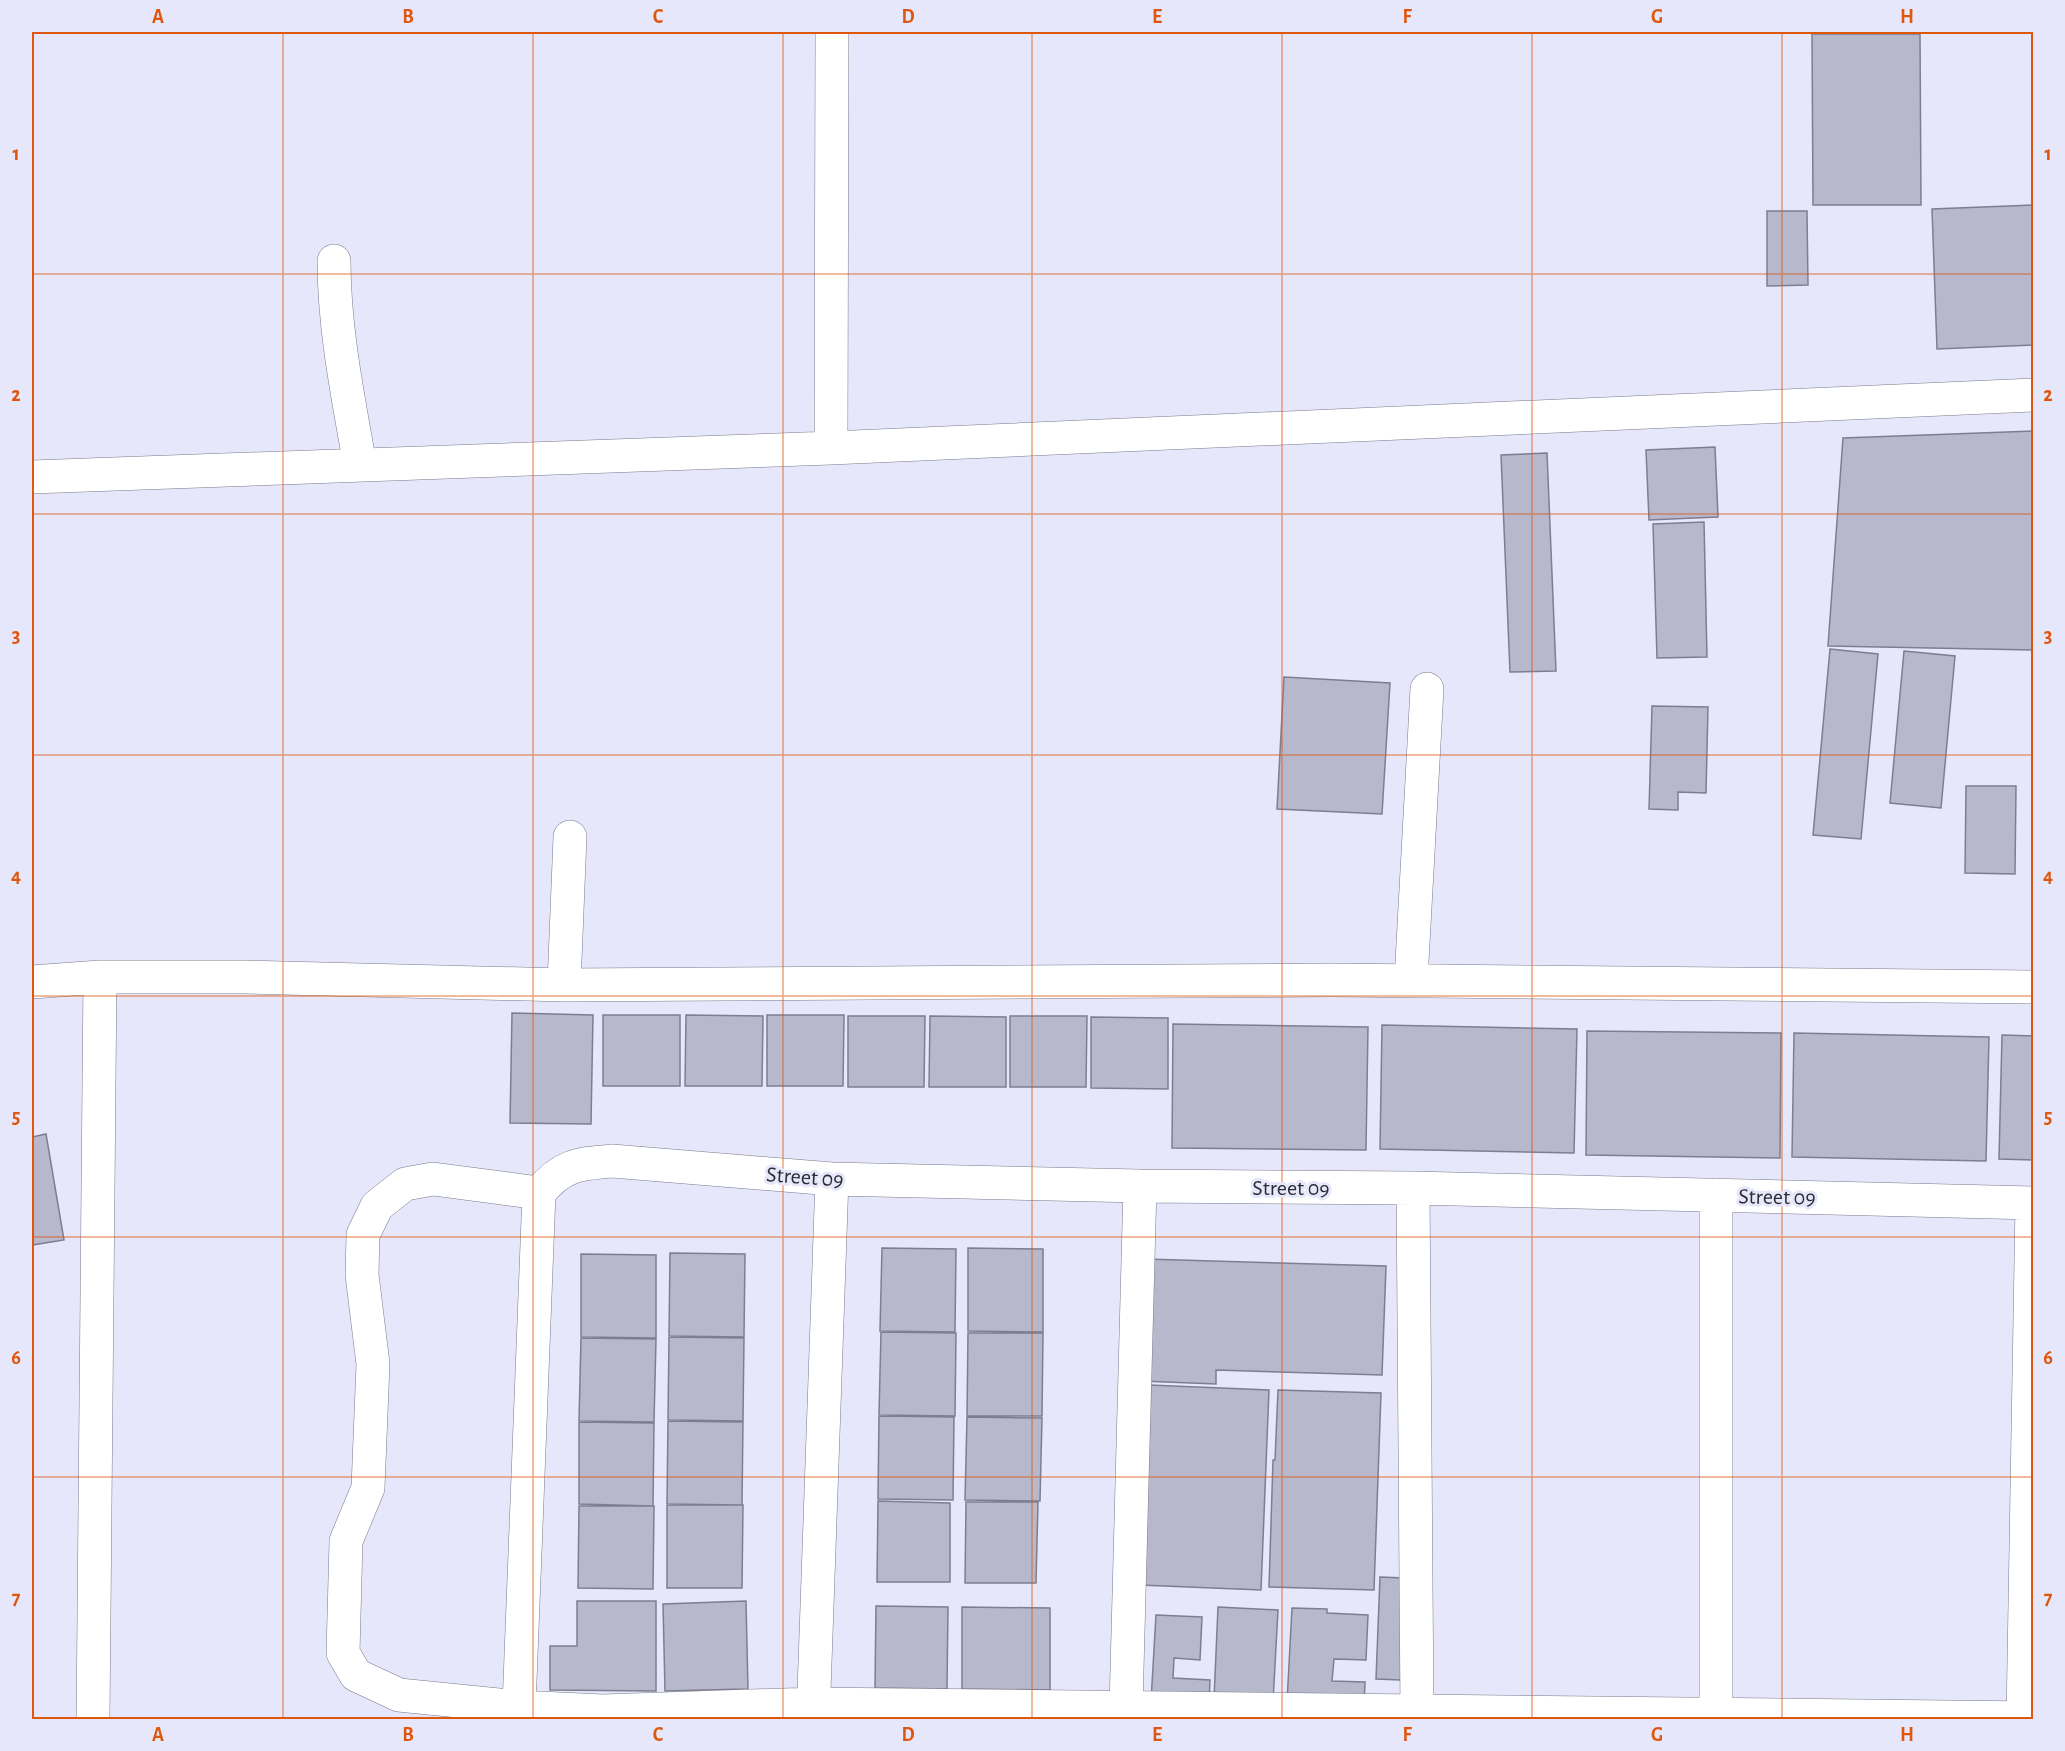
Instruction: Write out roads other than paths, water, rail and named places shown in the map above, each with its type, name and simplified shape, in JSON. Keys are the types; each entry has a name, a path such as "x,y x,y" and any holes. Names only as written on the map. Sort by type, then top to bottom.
{"street":[{"path":"831,448 832,32"},
{"path":"333,261 334,293 343,364 360,465"},
{"path":"32,477 831,448 2034,395"},
{"path":"1411,980 1426,689"},
{"path":"564,985 570,837"},
{"path":"32,982 100,977 244,977 564,985 1411,980 2034,987"},
{"path":"93,1719 100,977"},
{"name":"Street 09","path":"545,1185 577,1164 612,1161 832,1179 1140,1186 1413,1188 2033,1203"},
{"path":"532,1707 545,1185 433,1179 405,1184 377,1206 363,1235 362,1265 373,1364 368,1488 346,1541 343,1653 356,1675 399,1695 532,1707 602,1711 813,1712 1126,1707 2028,1718 2033,1203"},
{"path":"813,1712 832,1179"},
{"path":"1126,1707 1140,1186"},
{"path":"1413,1188 1417,1712"},
{"path":"1716,1195 1716,1715"}]}
